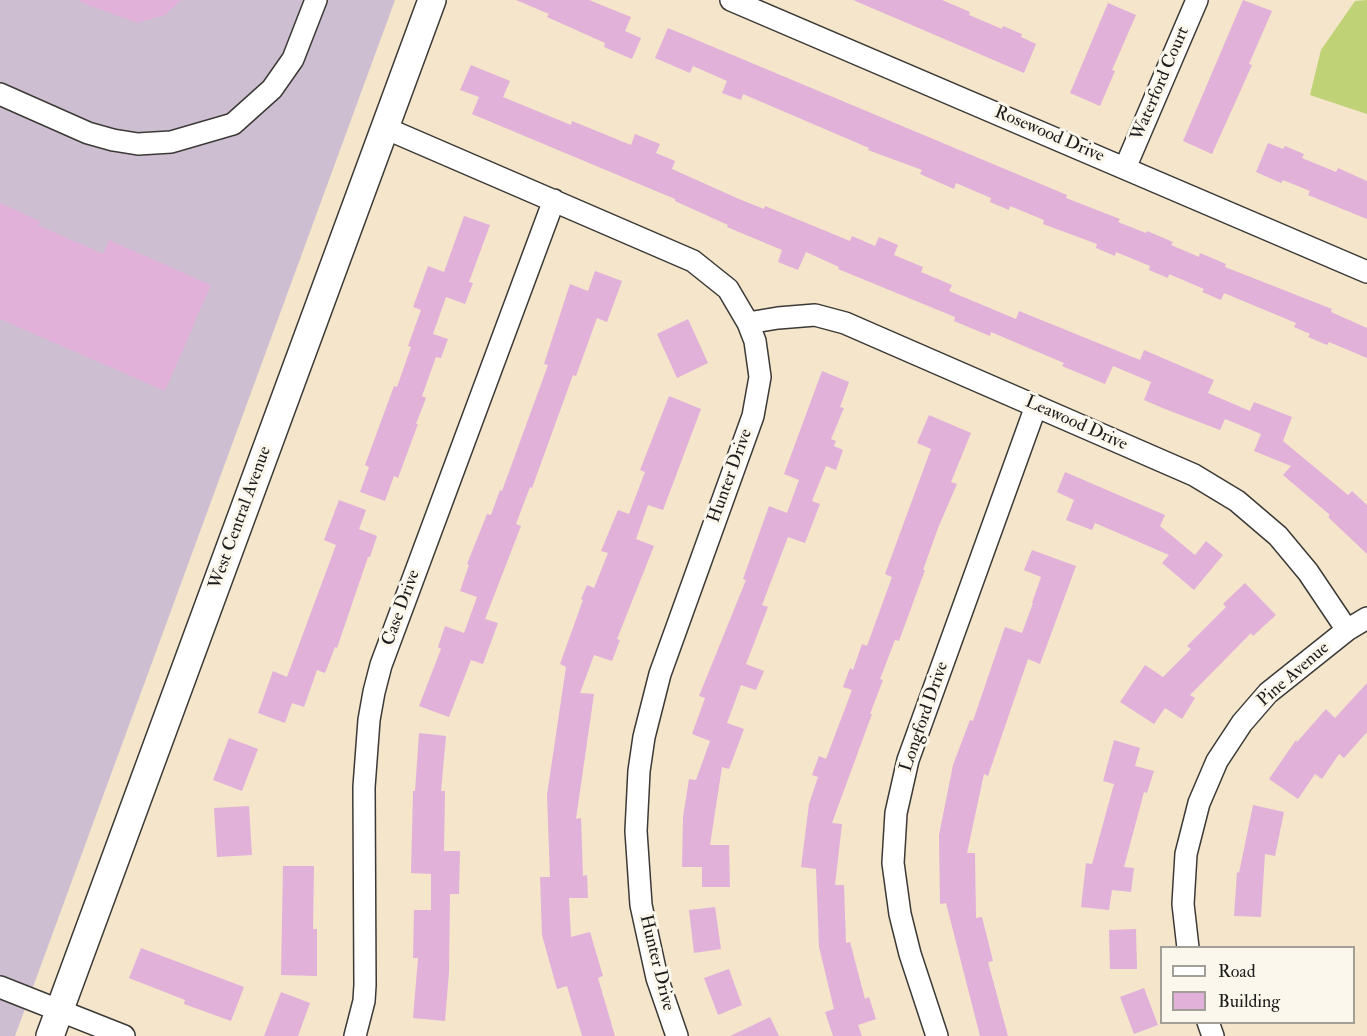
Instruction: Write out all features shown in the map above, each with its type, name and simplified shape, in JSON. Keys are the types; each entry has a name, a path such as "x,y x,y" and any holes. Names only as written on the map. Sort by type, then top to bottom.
{"street":[{"path":"0,94 88,133 138,144 171,142 223,127 233,124 272,89 293,59 316,0"},
{"name":"West Central Avenue","path":"54,1024 432,0"},
{"name":"Rosewood Drive","path":"731,0 1367,272"},
{"name":"Waterford Court","path":"1125,168 1197,0"},
{"name":"Hunter Drive","path":"385,128 693,261 728,289 748,323 755,341 760,377 753,416 660,674 639,771 636,831 641,905 657,978 677,1036"},
{"name":"Case Drive","path":"355,1036 364,1001 365,985 364,787 369,720 374,692 385,654 554,200"},
{"name":"Leawood Drive","path":"748,323 815,315 845,323 1194,475 1237,501 1278,536 1308,572 1347,630"},
{"name":"Longford Drive","path":"937,1036 910,954 900,915 894,862 896,813 908,760 1036,406"},
{"name":"Pine Avenue","path":"1188,946 1183,904 1186,854 1199,803 1218,761 1242,723 1268,693 1347,630 1367,618"},
{"path":"0,987 54,1024 124,1036"}],"shaded area":[{"path":"0,0 395,0 15,1036 0,1036"}],"green space":[{"path":"1367,0 1367,114 1310,95 1321,50 1355,1"}],"building":[{"path":"81,0 181,0 165,15 137,23 80,2"},
{"path":"516,0 589,0 631,17 625,31 641,38 632,59 604,47 605,43 547,17 549,14"},
{"path":"853,0 942,0 970,12 969,15 1002,29 1003,26 1022,34 1021,37 1036,44 1024,73"},
{"path":"1243,0 1272,11 1249,64 1252,65 1212,154 1183,141"},
{"path":"1108,3 1136,15 1112,70 1115,71 1100,106 1070,93"},
{"path":"668,28 1067,195 1066,198 1120,219 1118,222 1173,242 1171,245 1199,257 1200,253 1226,264 1225,267 1332,309 1331,312 1367,328 1367,358 1329,342 1327,345 1308,337 1310,334 1294,327 1296,323 1224,293 1221,300 1202,292 1204,289 1169,274 1168,278 1149,270 1150,266 1116,252 1115,256 1096,248 1097,244 1043,224 1044,220 1010,206 1009,210 990,202 991,198 956,183 954,189 920,174 922,170 868,150 869,148 743,94 741,100 722,93 727,81 693,66 690,73 655,58"},
{"path":"471,65 510,81 503,97 571,125 572,121 631,145 635,134 660,144 656,153 675,161 672,169 739,199 764,209 765,206 850,241 852,236 875,246 879,237 898,245 894,255 923,267 921,272 952,285 949,291 1016,319 1019,311 1140,360 1144,350 1214,380 1208,393 1250,411 1254,402 1292,417 1283,441 1348,495 1352,491 1367,505 1367,554 1328,517 1330,515 1283,475 1291,466 1254,451 1261,434 1225,419 1220,430 1165,409 1144,400 1151,382 1113,366 1105,384 1062,366 1064,363 991,332 990,336 954,321 955,317 838,269 839,267 806,252 798,270 778,262 782,250 727,227 728,225 675,199 472,114 479,97 460,90"},
{"path":"1268,143 1283,149 1285,146 1304,154 1302,158 1336,172 1338,168 1367,181 1367,219 1308,195 1310,191 1283,180 1281,183 1256,172"},
{"path":"0,203 40,221 38,225 103,254 109,240 211,285 165,391 0,319"},
{"path":"464,216 490,225 469,282 473,283 465,304 446,297 433,334 448,339 441,358 436,357 422,396 426,398 416,424 418,424 398,478 394,476 385,501 360,492 369,467 365,465 411,347 408,346 421,310 413,307 428,266 444,272"},
{"path":"595,271 622,281 607,322 597,318 516,524 521,526 485,619 498,623 483,664 471,660 449,717 419,706 441,649 438,647 445,626 464,633 477,597 460,591 469,565 467,564 487,514 491,515 500,490 502,491 548,365 544,364 570,284 588,291"},
{"path":"688,319 708,363 677,378 657,334"},
{"path":"822,371 849,382 840,407 844,408 831,439 836,441 834,446 843,450 836,470 826,466 812,501 820,504 805,543 788,537 762,605 768,607 746,664 764,671 756,690 741,685 727,723 744,729 729,769 722,767 710,845 729,845 730,887 702,887 702,867 682,867 683,817 689,779 696,780 710,741 692,734 705,698 699,696 746,580 743,579 769,506 787,513 799,480 784,474"},
{"path":"669,396 701,409 663,510 648,505 636,539 654,546 617,639 620,640 612,661 594,655 580,693 594,694 576,819 581,818 583,876 587,875 588,898 569,898 571,937 590,932 603,976 598,978 615,1036 582,1036 567,986 557,989 542,935 540,877 550,877 547,795 566,667 560,664 587,585 594,588 608,553 601,551 618,510 629,514 645,472 640,470"},
{"path":"929,415 971,433 951,482 957,484 938,528 899,641 895,640 880,679 883,680 870,714 872,714 832,823 842,824 835,885 844,885 846,943 850,942 865,999 869,997 876,1019 858,1025 862,1036 833,1036 825,1012 834,1009 819,947 816,869 801,867 809,804 818,777 812,775 819,756 826,759 852,690 843,687 850,668 853,670 862,644 867,646 892,577 885,574 931,449 917,443"},
{"path":"1065,472 1165,515 1160,526 1195,555 1206,541 1223,555 1194,590 1162,563 1169,555 1095,523 1092,530 1066,520 1074,500 1057,492"},
{"path":"339,500 366,510 359,529 377,536 337,648 335,647 325,673 317,670 304,707 292,703 285,723 258,713 273,671 287,677 336,545 324,540"},
{"path":"1032,550 1076,566 1040,664 1028,659 988,776 984,774 967,853 975,853 976,918 982,917 993,961 988,962 1008,1036 980,1036 946,903 940,904 939,835 953,765 970,720 973,721 1005,627 1022,633 1033,603 1041,577 1024,570"},
{"path":"1245,583 1276,615 1253,636 1251,633 1190,695 1195,698 1182,719 1165,708 1154,724 1120,702 1145,665 1163,677 1191,649 1187,646 1226,607 1223,604"},
{"path":"1367,683 1367,732 1344,758 1339,754 1322,779 1315,774 1298,799 1269,779 1296,740 1297,742 1326,709 1335,718"},
{"path":"419,733 446,736 441,791 445,791 444,851 460,851 459,894 450,894 449,972 445,1021 413,1018 418,958 413,958 414,910 431,910 431,874 411,873 413,791 415,791"},
{"path":"229,738 258,749 242,791 213,780"},
{"path":"1114,740 1140,748 1135,766 1154,771 1147,793 1144,792 1124,867 1134,868 1131,892 1112,890 1109,910 1081,907 1086,863 1092,864 1114,784 1103,781"},
{"path":"1253,805 1284,812 1275,856 1265,854 1261,917 1234,916 1237,872 1239,873"},
{"path":"249,806 252,855 217,857 214,808"},
{"path":"283,866 314,866 313,929 317,929 317,976 281,975"},
{"path":"715,907 721,949 694,953 689,910"},
{"path":"1136,929 1137,969 1110,969 1109,930"},
{"path":"141,948 244,987 231,1021 184,1004 185,1000 129,978"},
{"path":"729,969 742,1005 718,1015 704,978"},
{"path":"1144,988 1158,1025 1134,1034 1120,997"},
{"path":"281,992 310,1003 298,1036 264,1036"},
{"path":"770,1017 779,1036 730,1036"}]}
